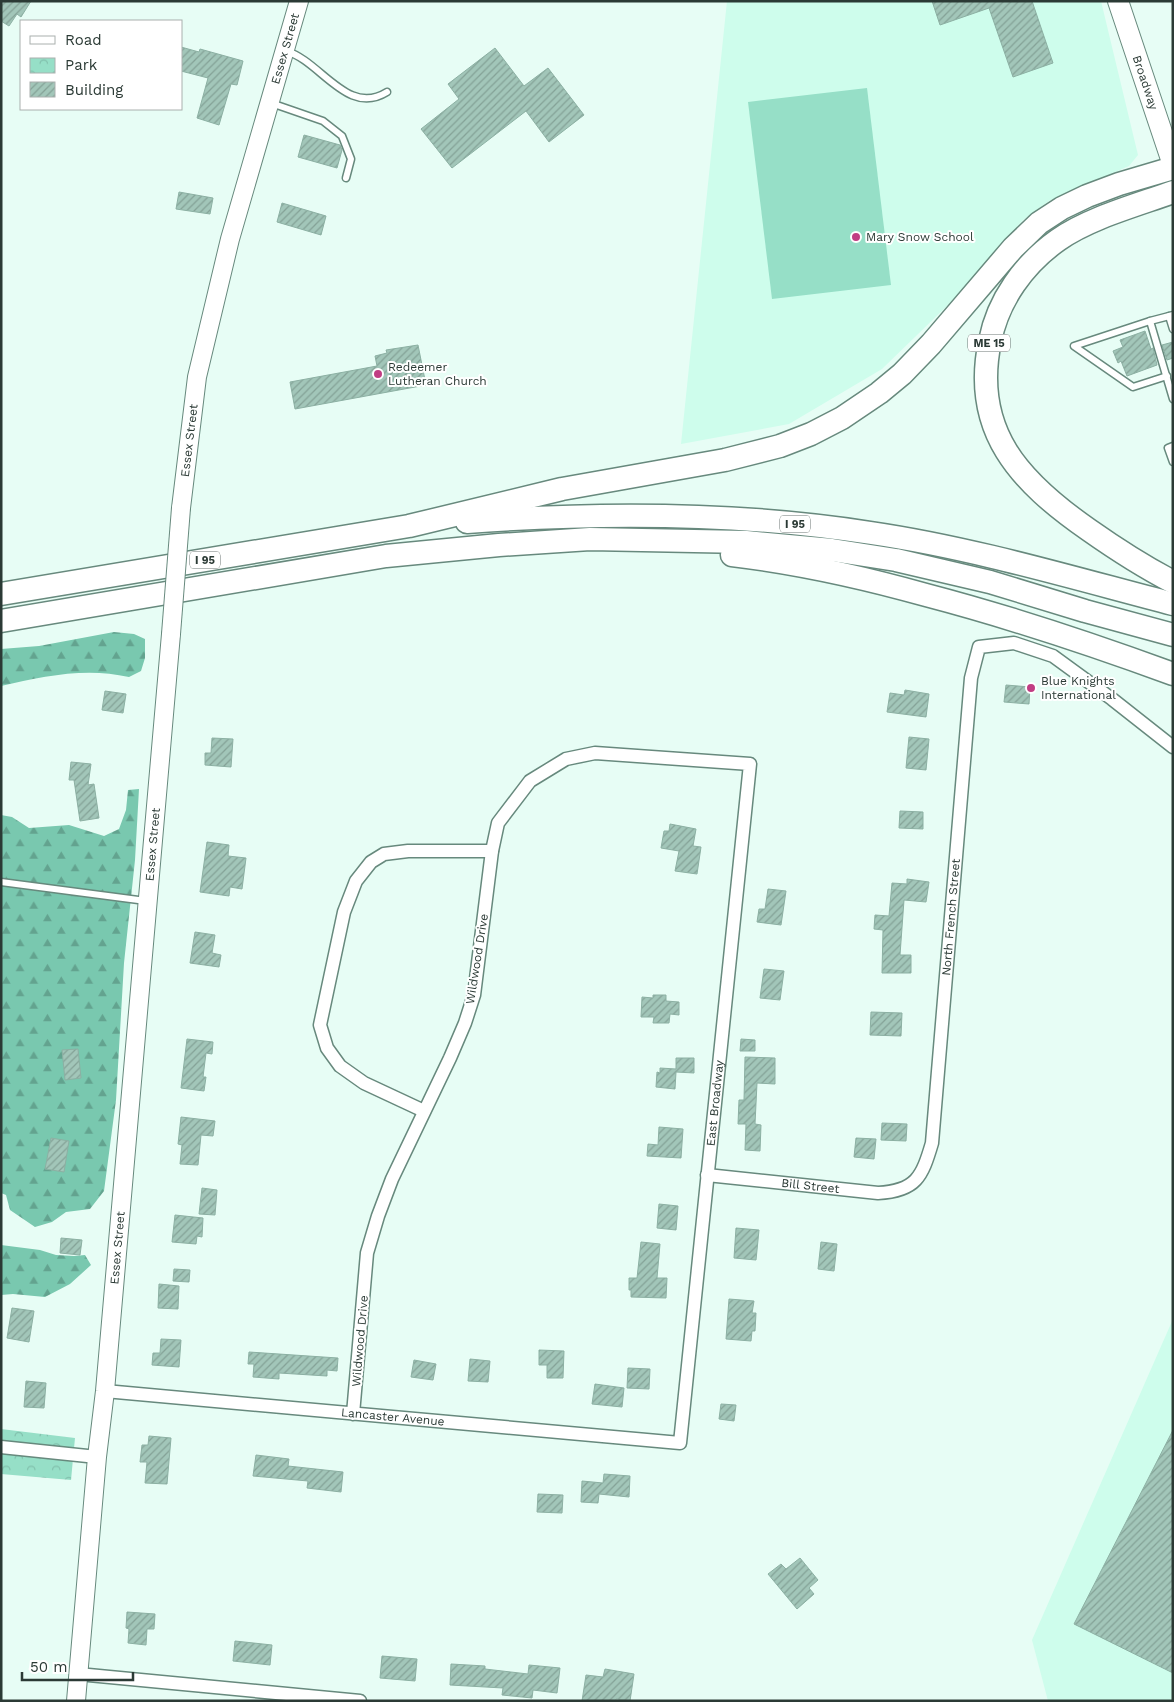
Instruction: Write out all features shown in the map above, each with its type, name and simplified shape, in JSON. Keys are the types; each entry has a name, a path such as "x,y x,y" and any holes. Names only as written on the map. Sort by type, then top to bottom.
{"highway":[{"path":"409,526 562,489 745,456 780,446 811,434 842,418 902,374 931,344 1013,248 1039,223 1062,208 1087,196 1173,167"},
{"name":"ME 15","path":"1173,192 1085,225 1060,238 1039,255 1018,278 1009,291 999,312 991,334 985,372 987,399 994,427 1007,452 1027,478 1063,511 1109,544 1173,582"},
{"name":"I 95","path":"1,594 409,526 520,518 656,516 734,518 870,532 952,548 1173,604"},
{"name":"I 95","path":"1,621 377,558 439,550 590,539 694,540 780,544 896,560 990,582 1085,611 1173,634"},
{"path":"694,540 730,555 782,562 861,577 998,614 1095,645 1173,674"}],"main road":[{"name":"Broadway","path":"1118,1 1173,167"}],"street":[{"name":"Essex Street","path":"76,1701 97,1456 105,1391 181,508 197,377 230,239 299,1"},
{"name":"North French Street","path":"912,1184 925,1167 932,1143 970,678 979,647 1014,643 1053,656 1173,747"},
{"name":"Wildwood Drive","path":"353,1414 368,1253 378,1216 392,1179 465,1023 474,995 492,851 498,823 530,781 566,759 595,753 750,764"},
{"name":"East Broadway","path":"680,1444 750,764"},
{"path":"424,1111 364,1083 340,1066 327,1048 320,1026 344,912 356,881 371,862 384,854 408,851 492,851"},
{"name":"Bill Street","path":"708,1175 878,1192 897,1192 912,1184"},
{"name":"Lancaster Avenue","path":"105,1391 680,1444"},
{"path":"1,1447 97,1456"},
{"path":"78,1674 360,1701"}],"lane":[{"path":"285,50 305,59 333,84 349,94 374,99 387,92"},
{"path":"270,103 323,121 342,136 351,159 346,178"},
{"path":"1166,376 1132,387 1074,346 1171,315 1173,329"},
{"path":"1150,321 1173,399"},
{"path":"1173,446 1168,448 1173,462"},
{"path":"1,882 147,902"}],"shaded area":[{"name":"Mary Snow School","path":"727,1 1101,1 1138,155 1129,166 1049,201 1023,220 949,304 882,369 789,424 681,444"},
{"path":"1173,1319 1173,1701 1048,1701 1032,1640"}],"green space":[{"path":"867,88 891,285 772,299 748,102"},
{"path":"114,632 134,634 145,639 145,658 141,671 129,677 97,673 65,674 1,686 1,649 39,646"},
{"path":"139,789 135,860 124,963 116,1100 104,1191 90,1209 66,1212 52,1222 35,1227 10,1210 6,1195 1,1193 1,815 12,817 29,828 69,825 104,836 119,829 126,810 128,790"},
{"path":"1,1245 40,1250 56,1255 85,1255 91,1265 70,1284 45,1297 13,1294 1,1295"},
{"path":"1,1429 75,1438 71,1480 1,1474"}],"building":[{"path":"1,1 31,1 21,17 17,14 9,26 1,21"},
{"path":"932,1 1032,1 1053,63 1013,77 989,8 940,25"},
{"path":"182,47 199,52 200,49 243,61 237,85 231,84 219,125 197,118 208,78 182,71"},
{"path":"495,48 524,86 548,68 584,115 549,142 526,111 452,168 421,129 459,99 448,84"},
{"path":"304,135 340,145 342,150 337,168 298,157"},
{"path":"179,192 213,198 210,214 176,209"},
{"path":"282,203 326,216 321,235 277,222"},
{"path":"1145,331 1151,349 1153,348 1157,365 1127,376 1121,361 1118,363 1113,351 1123,347 1120,340"},
{"path":"1173,342 1173,358 1167,360 1162,345"},
{"name":"Redeemer Lutheran Church","path":"418,345 426,385 295,409 290,382 377,366 375,356 387,353 386,350"},
{"path":"1006,685 1030,687 1029,704 1004,702"},
{"path":"905,690 929,694 926,717 887,712 890,693 904,695"},
{"path":"105,691 126,694 123,713 102,710"},
{"path":"909,737 929,739 926,770 906,768"},
{"path":"212,738 233,739 231,767 205,765 205,753 211,753"},
{"path":"71,762 91,764 88,785 94,784 99,818 80,821 74,780 69,780"},
{"path":"900,811 923,812 923,829 899,828"},
{"path":"670,824 696,829 693,846 701,847 697,874 675,871 679,851 661,848 664,831 669,831"},
{"path":"207,842 229,845 228,856 246,858 242,889 230,887 229,896 200,892"},
{"path":"907,879 929,882 926,902 904,900 900,955 911,955 911,973 882,973 883,930 874,929 875,915 889,916 892,883 907,884"},
{"path":"768,889 786,891 781,925 757,922 759,909 765,909"},
{"path":"195,932 215,935 212,953 221,955 219,967 190,963"},
{"path":"764,969 784,971 780,1000 760,998"},
{"path":"653,995 666,995 666,1001 679,1002 679,1015 670,1014 669,1023 653,1023 654,1017 641,1017 642,997 653,998"},
{"path":"871,1012 902,1013 901,1036 870,1035"},
{"path":"187,1039 213,1042 212,1054 206,1053 203,1077 206,1077 204,1091 181,1088"},
{"path":"741,1039 755,1040 755,1051 740,1051"},
{"path":"78,1049 81,1078 65,1080 62,1050"},
{"path":"745,1057 775,1058 775,1084 757,1083 755,1124 761,1125 760,1151 745,1150 746,1124 738,1124 739,1100 744,1100"},
{"path":"676,1058 694,1058 694,1073 676,1072 675,1089 656,1087 657,1072 660,1073 660,1068 676,1069"},
{"path":"181,1117 215,1121 213,1136 201,1135 198,1165 180,1164 182,1145 178,1144"},
{"path":"882,1123 907,1124 906,1141 881,1140"},
{"path":"659,1127 683,1129 681,1158 647,1156 648,1144 658,1145"},
{"path":"51,1138 69,1141 64,1172 45,1169"},
{"path":"856,1138 876,1139 874,1159 854,1157"},
{"path":"202,1188 217,1190 215,1215 199,1214"},
{"path":"659,1204 678,1206 676,1230 657,1228"},
{"path":"175,1215 203,1218 202,1237 197,1236 196,1244 172,1242"},
{"path":"736,1228 759,1230 756,1260 734,1258"},
{"path":"61,1238 82,1240 80,1255 60,1253"},
{"path":"641,1242 660,1244 657,1278 667,1278 666,1298 631,1297 629,1278 637,1278"},
{"path":"821,1242 837,1244 834,1271 818,1269"},
{"path":"174,1269 190,1270 189,1282 173,1281"},
{"path":"159,1284 179,1286 178,1309 158,1308"},
{"path":"729,1299 754,1301 752,1313 756,1313 755,1331 752,1331 751,1341 726,1339"},
{"path":"12,1308 34,1311 29,1342 7,1338"},
{"path":"161,1339 181,1340 179,1367 152,1365 153,1353 160,1353"},
{"path":"539,1350 564,1351 563,1378 547,1378 547,1365 539,1365"},
{"path":"249,1352 338,1358 337,1371 327,1370 327,1376 279,1373 279,1379 253,1377 254,1364 248,1364"},
{"path":"470,1359 490,1361 488,1382 468,1381"},
{"path":"414,1360 436,1364 433,1380 411,1377"},
{"path":"628,1368 650,1369 649,1389 627,1388"},
{"path":"26,1381 46,1383 44,1408 24,1407"},
{"path":"595,1384 624,1388 622,1407 592,1404"},
{"path":"721,1404 736,1405 734,1421 719,1419"},
{"path":"1173,1430 1173,1673 1074,1624"},
{"path":"149,1436 171,1438 167,1484 145,1483 147,1462 140,1462 142,1445 148,1445"},
{"path":"256,1455 289,1459 288,1466 343,1472 341,1492 307,1488 308,1481 253,1476"},
{"path":"604,1474 630,1476 629,1497 599,1494 598,1503 581,1502 582,1481 603,1483"},
{"path":"538,1494 563,1495 562,1513 537,1512"},
{"path":"800,1558 818,1580 809,1588 814,1594 797,1609 768,1574 781,1564 786,1569"},
{"path":"127,1612 155,1614 154,1629 147,1629 146,1645 128,1643 129,1629 126,1628"},
{"path":"235,1641 272,1645 270,1665 233,1661"},
{"path":"382,1656 417,1659 415,1681 380,1678"},
{"path":"451,1664 485,1666 485,1669 528,1674 529,1665 560,1668 557,1693 533,1690 532,1698 502,1695 503,1688 450,1685"},
{"path":"605,1669 634,1674 630,1701 616,1699 616,1701 582,1701 586,1675 603,1677"}],"place":[{"name":"Mary Snow School","path":"856,237"},
{"name":"Redeemer Lutheran Church","path":"378,374"},
{"name":"Blue Knights International","path":"1031,688"}]}
